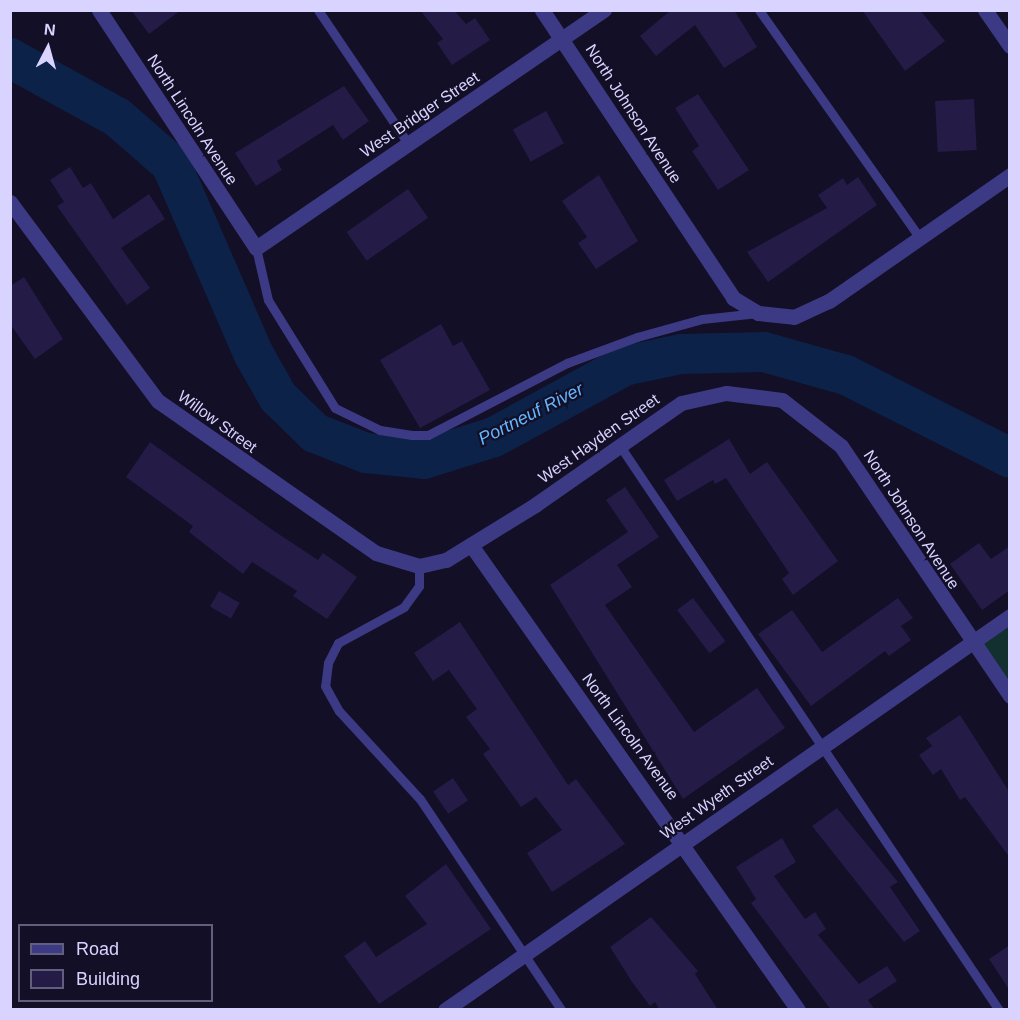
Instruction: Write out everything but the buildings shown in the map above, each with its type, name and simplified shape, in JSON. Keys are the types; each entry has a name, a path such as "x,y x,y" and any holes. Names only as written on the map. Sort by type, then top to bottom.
{"street":[{"name":"North Lincoln Avenue","path":"99,10 256,248"},
{"name":"North Johnson Avenue","path":"542,10 733,298 758,313"},
{"name":"West Bridger Street","path":"256,248 563,41 604,10"},
{"path":"986,10 1010,46"},
{"path":"758,313 794,317 829,300 1010,175"},
{"name":"Willow Street","path":"10,202 158,401 376,553 419,566"},
{"name":"West Hayden Street","path":"471,545 681,403 726,393 757,394"},
{"name":"North Johnson Avenue","path":"757,394 782,400 814,420 842,446 970,643 1010,696"},
{"name":"North Lincoln Avenue","path":"471,545 684,843 798,1010"},
{"path":"419,566 446,560 471,545"},
{"name":"West Wyeth Street","path":"445,1010 1010,616"}],"lane":[{"path":"318,10 409,145"},
{"path":"759,10 919,237"},
{"path":"256,248 268,300 336,408 380,430 412,435 428,435 567,363 637,337 702,319 758,313"},
{"path":"620,446 999,1010"},
{"path":"419,566 419,586 404,607 338,643 328,663 325,686 339,711 420,799 561,1010"}],"green space":[{"path":"1009,616 1009,696 970,643"}],"waterway":[{"name":"Portneuf River","path":"10,58 117,117 171,164 253,353 278,397 315,433 366,453 424,459 494,437 624,366 681,354 764,352 846,375 1010,458"}]}
